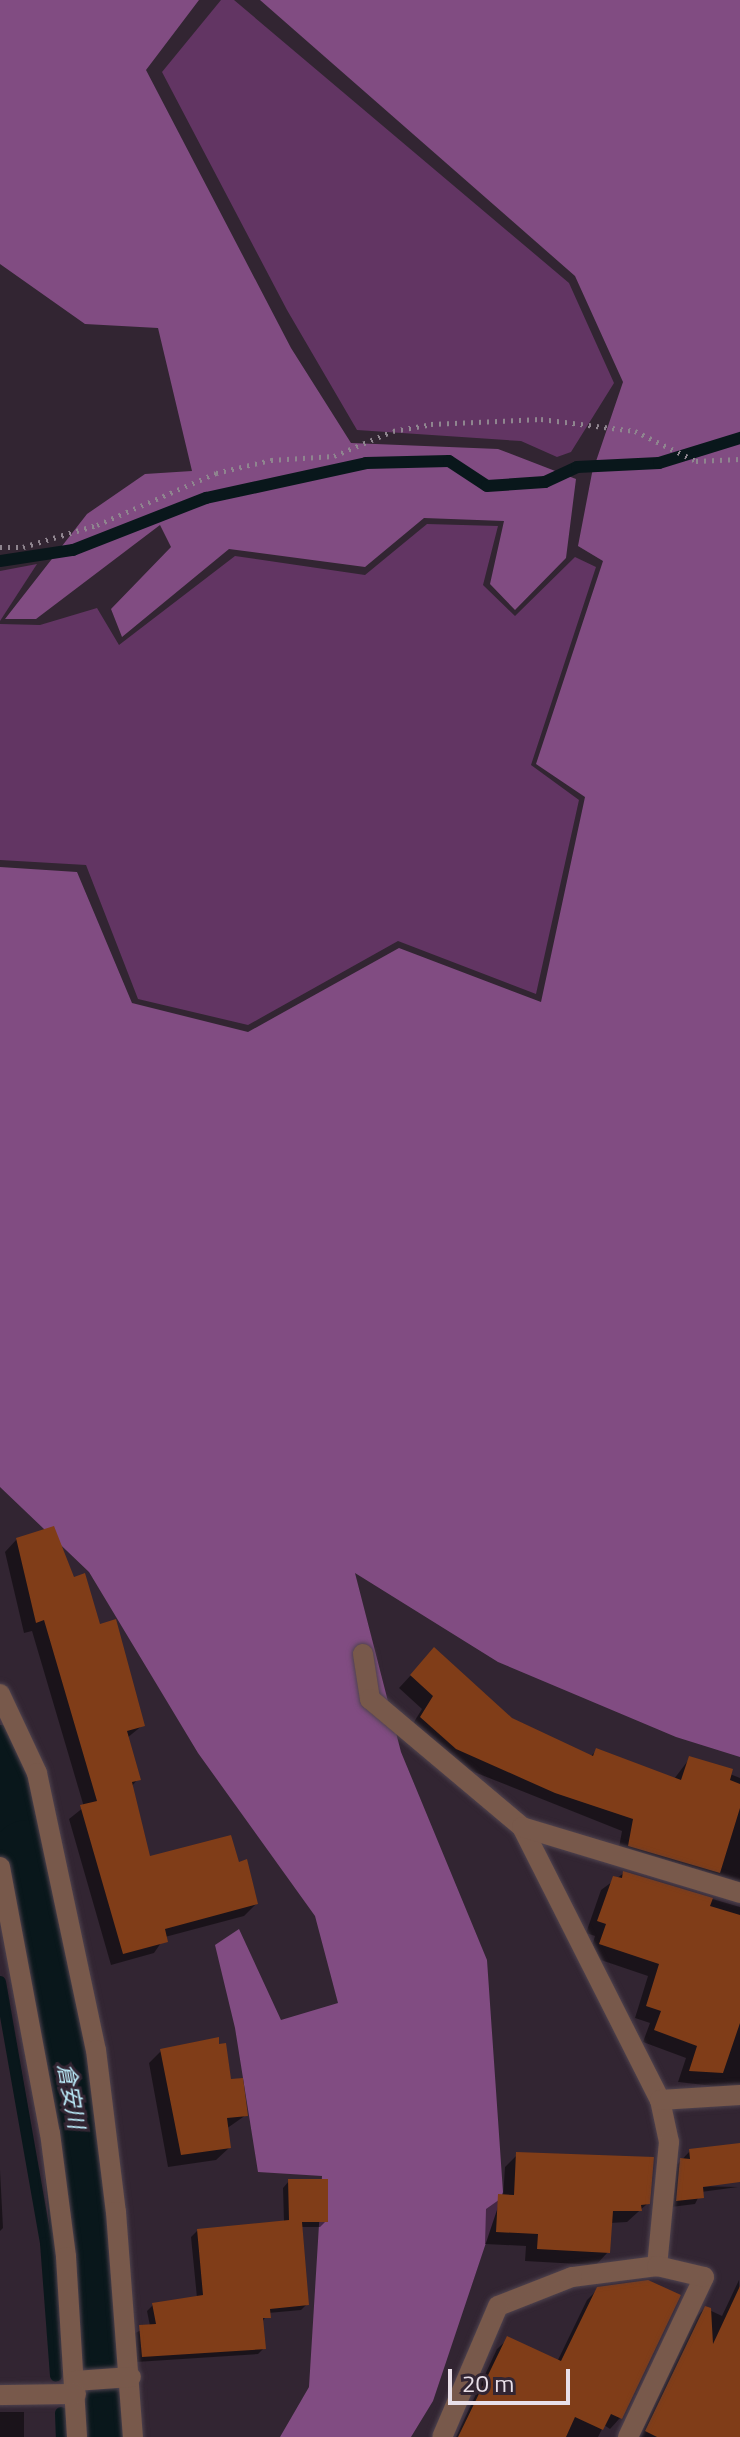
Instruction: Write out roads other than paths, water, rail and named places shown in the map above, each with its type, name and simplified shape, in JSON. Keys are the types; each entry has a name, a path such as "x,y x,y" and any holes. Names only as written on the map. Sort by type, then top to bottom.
{"street":[{"path":"363,1654 370,1699 522,1827 660,2100 669,2142 657,2266"},
{"path":"0,1694 37,1773 96,2050 133,2437"},
{"path":"522,1827 740,1893"},
{"path":"0,1867 50,2133 78,2385 77,2437"},
{"path":"660,2100 740,2095"},
{"path":"442,2437 498,2306 572,2277 657,2266 704,2277 628,2437"},
{"path":"0,2395 126,2377"}],"waterway":[{"path":"0,561 73,550 206,498 366,463 449,461 487,486 545,482 577,467 659,463 740,438"},
{"name":"倉安川","path":"0,1761 27,1856 78,2139 104,2437"},
{"path":"0,1982 46,2243 56,2376"},
{"path":"61,2413 62,2437"}]}
